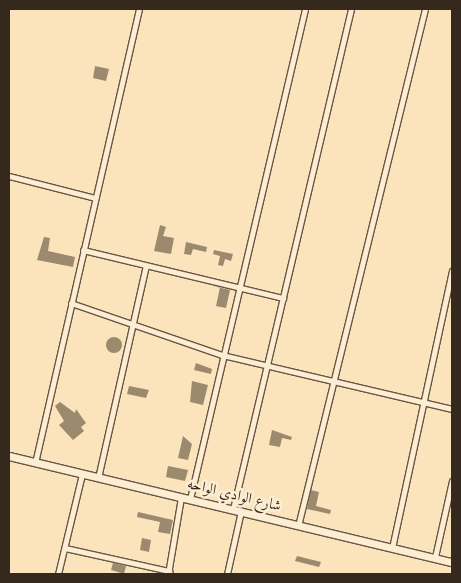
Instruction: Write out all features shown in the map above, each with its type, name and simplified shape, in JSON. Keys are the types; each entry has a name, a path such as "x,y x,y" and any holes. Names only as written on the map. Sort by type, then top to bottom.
{"main road":[{"name":"شارع الوادي الواحه","path":"9,456 452,562"}],"street":[{"path":"35,462 139,9"},
{"path":"190,499 222,355 305,9"},
{"path":"227,574 237,510 267,365 351,9"},
{"path":"298,526 425,9"},
{"path":"9,176 95,198"},
{"path":"83,250 283,298"},
{"path":"98,478 146,265"},
{"path":"392,548 452,270"},
{"path":"71,304 222,355 452,409"},
{"path":"58,574 82,474"},
{"path":"435,557 452,481"},
{"path":"64,548 168,572 181,497"}],"building":[{"path":"95,66 109,69 106,81 93,78"},
{"path":"160,225 166,227 163,236 174,238 171,254 154,251"},
{"path":"44,237 50,238 48,251 75,257 73,267 37,260"},
{"path":"186,242 207,247 206,252 193,249 191,255 184,254"},
{"path":"214,250 233,254 231,261 225,259 223,266 218,265 220,256 213,254"},
{"path":"220,288 230,290 226,308 216,306"},
{"path":"114,337 120,339 122,345 120,351 114,353 108,351 106,345 108,339"},
{"path":"196,363 212,369 211,374 194,370"},
{"path":"192,381 208,385 203,405 190,402"},
{"path":"129,386 149,390 146,398 127,394"},
{"path":"60,402 75,413 76,409 86,423 81,427 84,431 73,440 59,425 64,421 55,406"},
{"path":"272,430 292,437 291,440 282,438 280,447 269,445"},
{"path":"183,436 192,444 188,460 178,458"},
{"path":"168,466 188,470 185,481 166,477"},
{"path":"311,490 319,492 316,506 331,510 330,514 307,509"},
{"path":"138,512 173,520 170,534 158,532 160,522 137,517"},
{"path":"142,538 151,540 149,552 140,550"},
{"path":"297,556 321,562 319,567 295,561"},
{"path":"113,563 126,566 124,574 111,570"}]}
